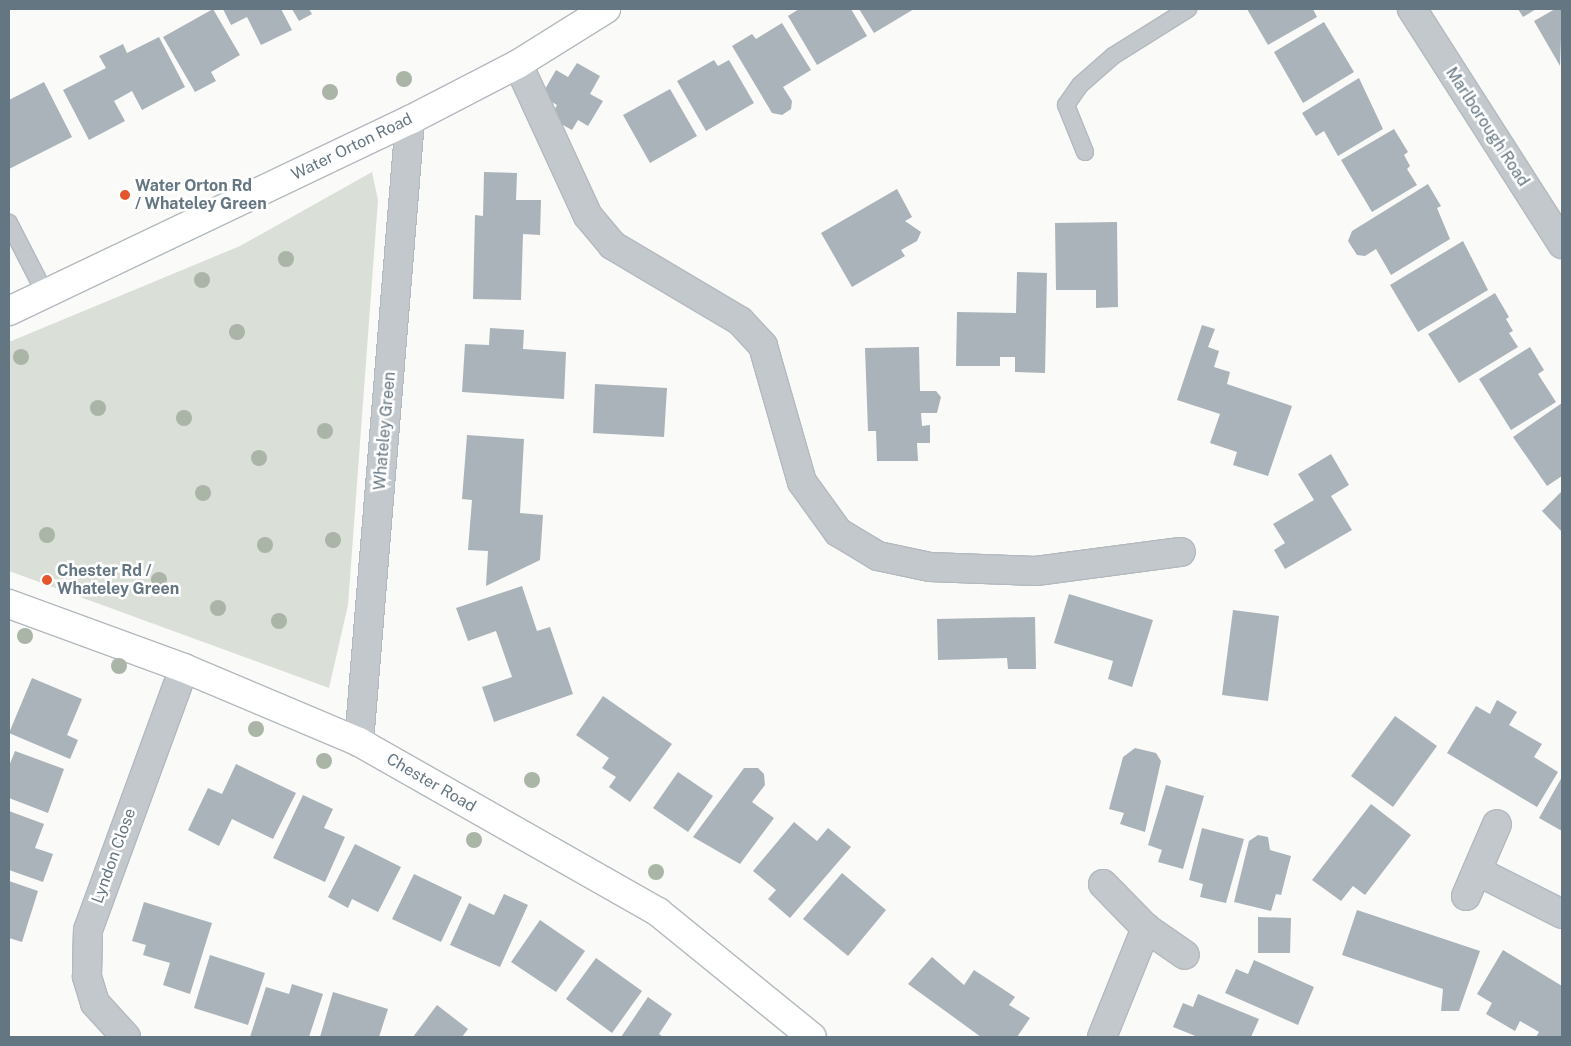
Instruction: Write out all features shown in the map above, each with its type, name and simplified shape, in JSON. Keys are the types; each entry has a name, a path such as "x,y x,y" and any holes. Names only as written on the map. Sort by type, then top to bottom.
{"main road":[{"name":"Water Orton Road","path":"9,311 410,120 518,64 606,9"},
{"name":"Chester Road","path":"9,604 184,668 359,742 658,912 812,1037"}],"street":[{"name":"Marlborough Road","path":"1412,9 1562,244"},
{"path":"518,64 588,216 612,245 740,322 763,346 802,482 838,532 878,556 930,567 1036,571 1181,552"},
{"name":"Whateley Green","path":"359,742 410,120"},
{"name":"Lyndon Close","path":"126,1037 95,1003 87,976 88,930 184,668"},
{"path":"1466,896 1497,824"},
{"path":"1477,871 1562,914"},
{"path":"1103,884 1146,928 1185,954"},
{"path":"1102,1037 1146,928"}],"lane":[{"path":"1084,152 1066,106 1080,85 1113,56 1188,9"},
{"path":"9,223 45,294"}],"shaded area":[{"path":"372,172 378,200 348,605 329,688 9,571 9,342 240,246"}],"building":[{"path":"213,9 240,55 211,72 216,81 195,92 163,37"},
{"path":"223,9 281,9 292,30 261,45 247,17 231,25"},
{"path":"292,9 309,9 312,14 299,21"},
{"path":"799,9 851,9 867,36 817,65 788,16"},
{"path":"859,9 914,9 874,33"},
{"path":"1247,9 1313,9 1317,17 1268,45"},
{"path":"1518,9 1536,9 1523,17"},
{"path":"1555,9 1562,9 1560,66 1534,21"},
{"path":"1324,22 1354,72 1303,103 1274,52"},
{"path":"782,23 811,70 783,87 792,101 791,109 782,115 772,113 732,46 752,34 756,39"},
{"path":"159,37 185,87 142,110 132,91 114,101 125,121 89,140 63,90 106,68 99,56 123,44 127,53"},
{"path":"714,60 718,66 729,60 754,103 706,131 677,81"},
{"path":"577,63 600,76 590,94 603,101 588,126 578,120 572,130 550,118 557,105 541,96 556,70 568,77"},
{"path":"1359,78 1383,129 1338,156 1324,131 1316,136 1302,113"},
{"path":"44,82 72,137 9,169 9,100"},
{"path":"670,89 697,136 650,163 623,115"},
{"path":"1394,129 1408,152 1404,155 1410,166 1407,169 1417,185 1372,212 1341,160"},
{"path":"484,172 517,173 516,200 541,200 540,235 523,234 521,300 473,299 475,215 483,216"},
{"path":"1428,184 1441,206 1437,208 1450,239 1391,275 1376,249 1365,256 1357,255 1348,241 1352,231"},
{"path":"897,189 912,217 905,221 921,232 917,241 901,250 905,256 852,287 821,233"},
{"path":"1117,222 1118,307 1096,308 1096,290 1056,290 1055,223"},
{"path":"1463,241 1488,290 1418,332 1390,285"},
{"path":"1017,272 1047,273 1045,373 1015,372 1015,357 1000,357 1000,366 956,366 957,312 1016,313"},
{"path":"1495,293 1509,317 1506,319 1513,331 1509,333 1518,347 1459,383 1428,334"},
{"path":"1202,325 1215,329 1208,347 1219,351 1214,367 1230,372 1227,384 1292,406 1268,476 1233,465 1237,452 1210,443 1220,414 1177,400"},
{"path":"490,328 524,330 523,349 566,352 564,399 462,392 465,344 489,345"},
{"path":"919,347 920,391 936,391 941,397 937,413 921,413 922,426 930,425 930,443 917,443 918,461 877,461 876,431 868,431 865,348"},
{"path":"1530,347 1544,370 1538,374 1556,402 1511,430 1479,379"},
{"path":"595,384 667,388 664,437 593,433"},
{"path":"1562,403 1562,476 1547,486 1513,437"},
{"path":"467,435 524,439 520,513 543,515 540,560 486,586 488,551 468,550 472,500 462,499"},
{"path":"1331,454 1349,485 1331,496 1352,530 1285,569 1274,550 1285,543 1273,524 1314,500 1298,474"},
{"path":"1562,491 1562,532 1542,511"},
{"path":"522,586 537,631 550,627 573,694 494,722 482,687 512,677 496,631 468,641 456,608"},
{"path":"1069,594 1153,620 1132,687 1108,679 1113,661 1054,643"},
{"path":"1233,610 1279,616 1268,701 1222,695"},
{"path":"1035,617 1036,669 1008,669 1007,658 938,660 937,619"},
{"path":"32,678 82,699 67,735 78,740 70,759 9,733"},
{"path":"603,696 672,744 630,802 609,787 616,777 602,768 609,758 576,735"},
{"path":"1497,700 1517,712 1509,725 1542,744 1534,757 1558,772 1537,807 1447,753 1476,706 1490,714"},
{"path":"1395,716 1437,746 1393,807 1351,776"},
{"path":"1135,748 1156,753 1161,761 1145,832 1120,824 1124,813 1109,809 1123,757"},
{"path":"15,751 64,769 48,813 9,798 9,766"},
{"path":"236,764 296,793 273,839 232,819 219,846 188,830 208,788 222,794"},
{"path":"744,768 758,768 764,774 765,785 752,802 774,818 740,864 693,837"},
{"path":"678,772 713,796 688,832 653,808"},
{"path":"1562,777 1562,831 1539,818"},
{"path":"1166,785 1204,796 1183,869 1158,862 1162,850 1148,845"},
{"path":"303,795 333,809 324,828 345,837 325,882 273,858"},
{"path":"1371,804 1411,835 1365,895 1353,886 1341,901 1312,880"},
{"path":"9,811 44,824 35,848 53,854 43,882 9,870"},
{"path":"794,822 817,841 828,828 851,847 790,918 768,899 776,890 753,871"},
{"path":"1202,828 1244,839 1226,903 1200,897 1203,884 1189,880"},
{"path":"1258,835 1268,837 1270,850 1291,856 1281,895 1276,894 1271,911 1234,902 1249,841"},
{"path":"355,844 401,867 378,912 352,899 348,908 328,897"},
{"path":"842,873 886,910 848,956 803,919"},
{"path":"414,874 462,897 441,942 392,919"},
{"path":"9,881 38,891 22,942 9,938"},
{"path":"504,894 528,905 500,967 450,945 469,903 494,915"},
{"path":"144,902 212,923 190,994 163,985 170,963 143,955 146,945 132,941"},
{"path":"1357,910 1480,951 1459,1011 1441,1011 1443,989 1342,955"},
{"path":"1258,917 1291,918 1290,953 1258,953"},
{"path":"540,920 585,951 556,992 511,962"},
{"path":"1503,950 1562,986 1562,1037 1536,1037 1539,1032 1520,1021 1515,1031 1486,1014 1492,1003 1477,994"},
{"path":"210,955 265,973 248,1025 194,1008"},
{"path":"932,957 964,985 974,970 1015,997 1009,1005 1030,1018 1017,1037 981,1037 908,984"},
{"path":"596,958 642,991 612,1033 566,999"},
{"path":"1254,960 1314,987 1298,1025 1225,993 1236,969 1248,974"},
{"path":"292,984 323,994 309,1037 250,1037 266,987 289,994"},
{"path":"333,992 388,1009 379,1037 320,1037"},
{"path":"1198,994 1259,1019 1251,1037 1198,1037 1173,1027 1183,1003 1193,1007"},
{"path":"648,997 672,1014 659,1034 663,1037 621,1037"},
{"path":"437,1005 468,1029 462,1037 413,1037"}],"place":[{"name":"Water Orton Rd / Whateley Green","path":"125,195"},
{"name":"Chester Rd / Whateley Green","path":"47,580"}]}
